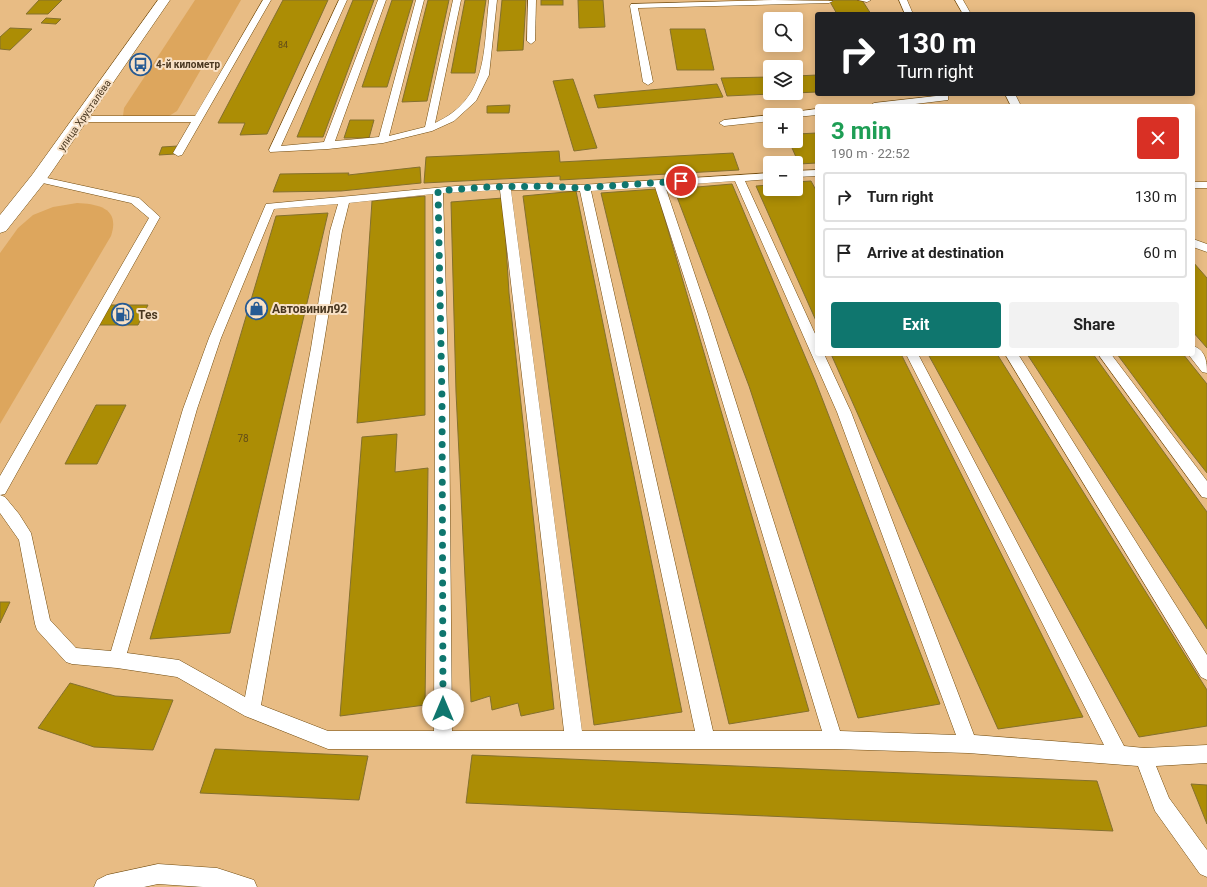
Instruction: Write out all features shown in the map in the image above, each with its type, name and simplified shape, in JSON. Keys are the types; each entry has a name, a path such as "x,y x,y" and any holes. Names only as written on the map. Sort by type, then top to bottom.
{"main road":[{"name":"улица Хрусталёва","path":"0,227 38,179 82,119 164,0"}],"lane":[{"path":"178,153 267,0"},
{"path":"343,0 274,150 383,140 429,129 451,119 473,99 485,75 493,0"},
{"path":"328,146 382,0"},
{"path":"383,140 420,0"},
{"path":"429,129 457,0"},
{"path":"531,41 532,0"},
{"path":"862,0 867,0"},
{"path":"903,0 908,12"},
{"path":"959,0 966,12"},
{"path":"648,82 634,6 829,1"},
{"path":"895,104 946,99"},
{"path":"803,114 815,112"},
{"path":"82,119 198,119"},
{"path":"724,123 763,119"},
{"path":"803,174 815,174"},
{"path":"117,660 190,409 215,338 270,206 344,201 438,191 505,187 585,188 763,176"},
{"path":"739,178 815,349"},
{"path":"0,489 155,217 135,200 38,179"},
{"path":"659,183 702,314 834,740"},
{"path":"1195,185 1207,185"},
{"path":"505,187 524,318 542,489 574,740"},
{"path":"585,188 706,740"},
{"path":"438,191 442,400 443,740"},
{"path":"251,710 317,348 336,230 344,201"},
{"path":"1200,246 1207,256"},
{"path":"1195,353 1207,368"},
{"path":"818,356 844,412 968,744"},
{"path":"913,356 1119,756"},
{"path":"1012,356 1207,671"},
{"path":"1105,356 1207,492"},
{"path":"0,502 14,519 26,538 43,624 72,656 117,660 178,669 251,710 328,740 834,740 968,744 1144,757 1207,754"},
{"path":"1144,757 1162,804 1207,867"},
{"path":"104,887 107,885 158,874 217,878 247,887"}],"shaded area":[{"path":"195,0 241,0 177,111 169,116 123,116 124,108"},
{"path":"77,203 93,205 106,210 113,220 111,236 0,424 0,253 18,228 33,215 53,207"}],"building":[{"path":"39,0 62,0 48,14 26,14"},
{"path":"283,0 328,0 267,134 240,135 245,123 218,123"},
{"path":"353,0 374,0 323,137 297,137"},
{"path":"392,0 413,0 387,87 362,87"},
{"path":"428,0 449,0 427,101 402,102"},
{"path":"465,0 486,0 475,73 451,73"},
{"path":"502,0 526,0 523,50 497,51"},
{"path":"541,0 563,0 563,5 541,5"},
{"path":"578,0 603,0 605,27 579,28"},
{"path":"829,0 862,0 870,12 836,12"},
{"path":"46,18 61,19 56,24 41,23"},
{"path":"10,28 32,29 10,50 0,49 0,37"},
{"path":"670,29 705,29 714,70 677,70"},
{"path":"815,75 815,92 803,93 803,76"},
{"path":"763,77 763,94 727,96 721,78"},
{"path":"573,79 597,148 574,151 553,81"},
{"path":"717,84 723,97 598,108 594,95"},
{"path":"510,105 509,113 487,113 487,106"},
{"path":"350,120 374,120 369,138 344,138"},
{"path":"815,133 815,163 803,164 803,156 796,156 792,148 803,148 803,134"},
{"path":"178,146 175,154 159,155 162,147"},
{"path":"559,151 560,162 733,153 739,170 560,180 560,176 424,183 426,157"},
{"path":"420,167 421,183 341,191 273,192 280,174 349,173 348,175"},
{"path":"811,181 815,188 815,319 756,186 763,186 763,196 803,196 803,182"},
{"path":"732,184 815,380 940,704 858,718 749,386 674,189"},
{"path":"656,189 809,711 729,724 601,193"},
{"path":"576,191 682,712 594,725 523,196"},
{"path":"425,196 425,415 357,423 372,201"},
{"path":"503,198 509,293 554,709 521,716 518,703 492,710 490,696 471,702 456,392 451,202"},
{"path":"328,213 230,633 150,639 276,216"},
{"path":"1195,264 1207,278 1207,348 1195,334"},
{"name":"Tes","path":"106,305 148,305 138,325 95,325"},
{"path":"832,356 902,356 1083,717 998,729"},
{"path":"929,356 998,356 1207,690 1207,726 1139,737"},
{"path":"1028,356 1094,356 1207,512 1207,629"},
{"path":"1118,356 1185,356 1207,384 1207,473"},
{"path":"96,405 126,405 97,464 65,464"},
{"path":"397,434 395,472 428,468 425,705 340,716 362,437"},
{"path":"0,602 10,602 0,623"},
{"path":"70,683 115,696 173,700 153,750 94,747 38,728"},
{"path":"215,749 368,756 359,800 200,793"},
{"path":"472,755 1097,781 1113,831 466,803"},
{"path":"1191,784 1207,785 1207,824"}],"place":[{"name":"4-й километр","path":"140,64"},
{"name":"Автовинил92","path":"256,309"},
{"name":"Tes","path":"122,315"}],"route":[{"path":"443,709 442,400 438,191 486,187 548,186 580,188 681,181"}]}
